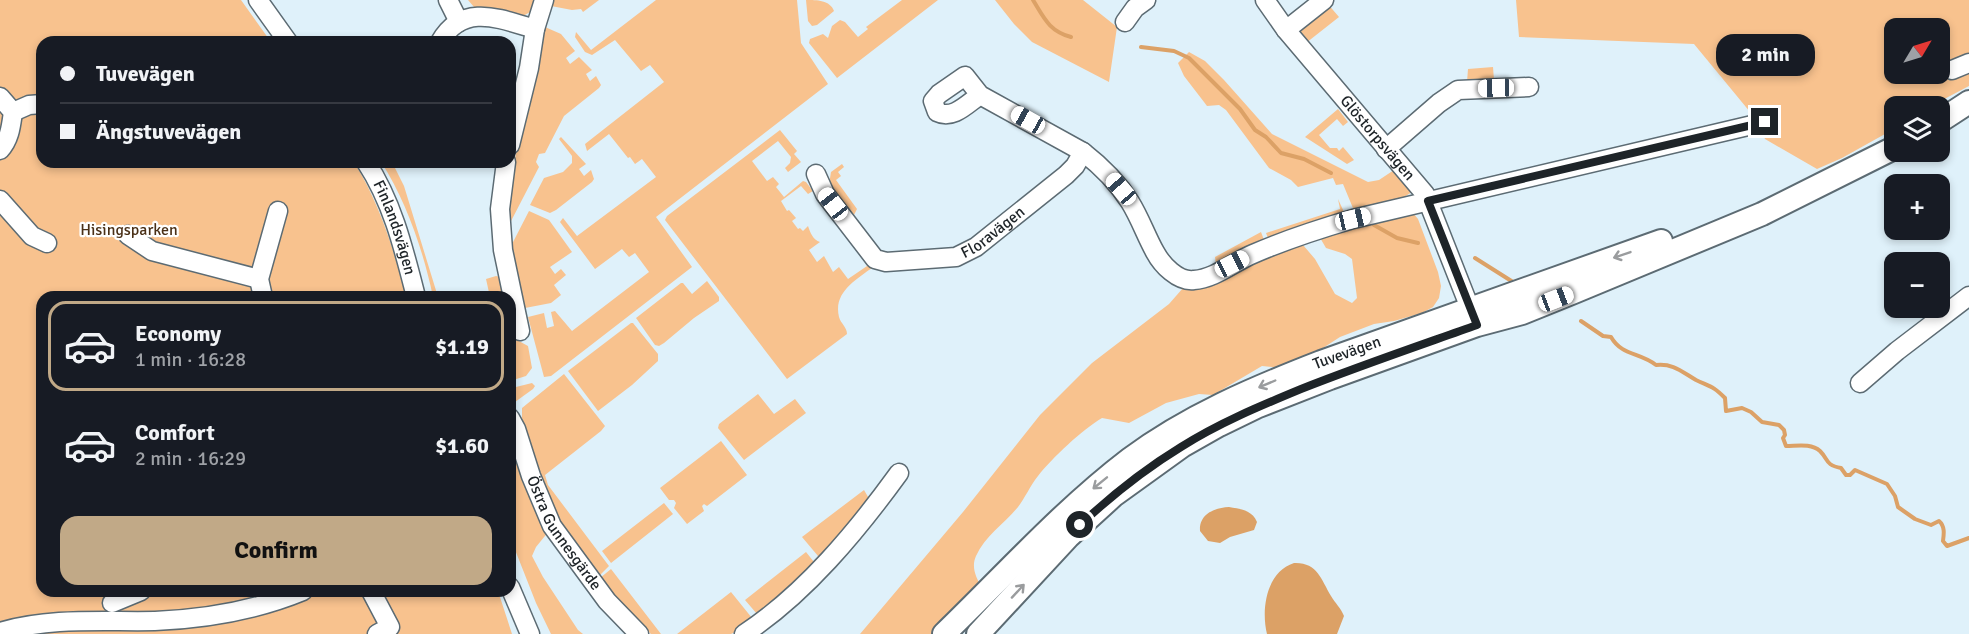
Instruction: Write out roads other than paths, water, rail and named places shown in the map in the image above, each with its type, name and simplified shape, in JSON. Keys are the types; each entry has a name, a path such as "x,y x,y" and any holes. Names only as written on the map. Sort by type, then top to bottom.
{"main road":[{"path":"1950,114 1969,102"},
{"name":"Tuvevägen","path":"978,634 1068,537 1131,481 1182,446 1256,407 1474,317 1760,204 1815,186 1884,153"},
{"name":"Tuvevägen","path":"944,634 1094,488 1170,432 1268,383 1474,317"}],"street":[{"path":"258,0 284,36"},
{"path":"448,0 459,22"},
{"path":"516,121 529,68 535,29 544,0"},
{"path":"1125,22 1135,8 1146,0"},
{"name":"Glöstorpsvägen","path":"1265,0 1286,30 1417,184 1428,201 1474,317"},
{"path":"1286,30 1324,0"},
{"path":"444,36 451,27 471,17 484,16 535,29"},
{"path":"1952,70 1969,63"},
{"path":"1386,148 1458,90 1529,87"},
{"path":"980,94 1083,152 1097,163 1121,189 1131,204 1156,255 1167,268 1182,279 1194,280 1292,237 1353,219 1765,122"},
{"path":"0,98 13,112"},
{"path":"13,112 36,104"},
{"path":"0,150 10,131 13,112"},
{"name":"Floravägen","path":"816,174 825,194 875,259 886,262 956,257 976,247 1066,175 1083,152"},
{"name":"Finlandsvägen","path":"370,168 395,219 414,291"},
{"name":"Finlandsvägen","path":"380,168 404,220 423,291"},
{"path":"505,168 500,218 503,250 512,291"},
{"path":"0,200 32,236 47,243"},
{"path":"128,235 152,250 261,288 278,211"},
{"path":"1860,383 1897,351 1969,296"},
{"path":"516,312 520,331"},
{"name":"Östra Gunnesgärde","path":"516,429 531,476 552,526 607,601 639,634"},
{"path":"744,634 778,608 822,567 861,523 898,473"},
{"path":"112,603 126,597"},
{"path":"0,632 37,624 69,628 101,619 156,621 234,612 288,597"},
{"path":"374,597 390,627 377,634"},
{"path":"514,597 530,634"}],"waterway":[{"path":"1033,0 1052,27 1071,37"},
{"path":"1141,47 1174,51 1189,58 1240,109 1255,130 1266,137 1281,153 1304,159 1331,173"},
{"path":"1374,225 1397,238 1418,243"},
{"path":"1475,258 1513,282"},
{"path":"1581,321 1603,336 1611,337 1620,348 1656,365 1667,365 1677,369 1715,389 1725,398 1726,411 1742,408 1751,412 1762,422 1779,425 1784,430 1783,438 1786,446 1804,445 1816,448 1830,464 1841,468 1846,475 1850,475 1855,470 1887,484 1895,496 1898,507 1915,519 1931,525 1939,521 1941,523 1944,533 1943,541 1947,546 1969,538"}],"park label":[{"name":"Hisingsparken","path":"129,230"}]}
